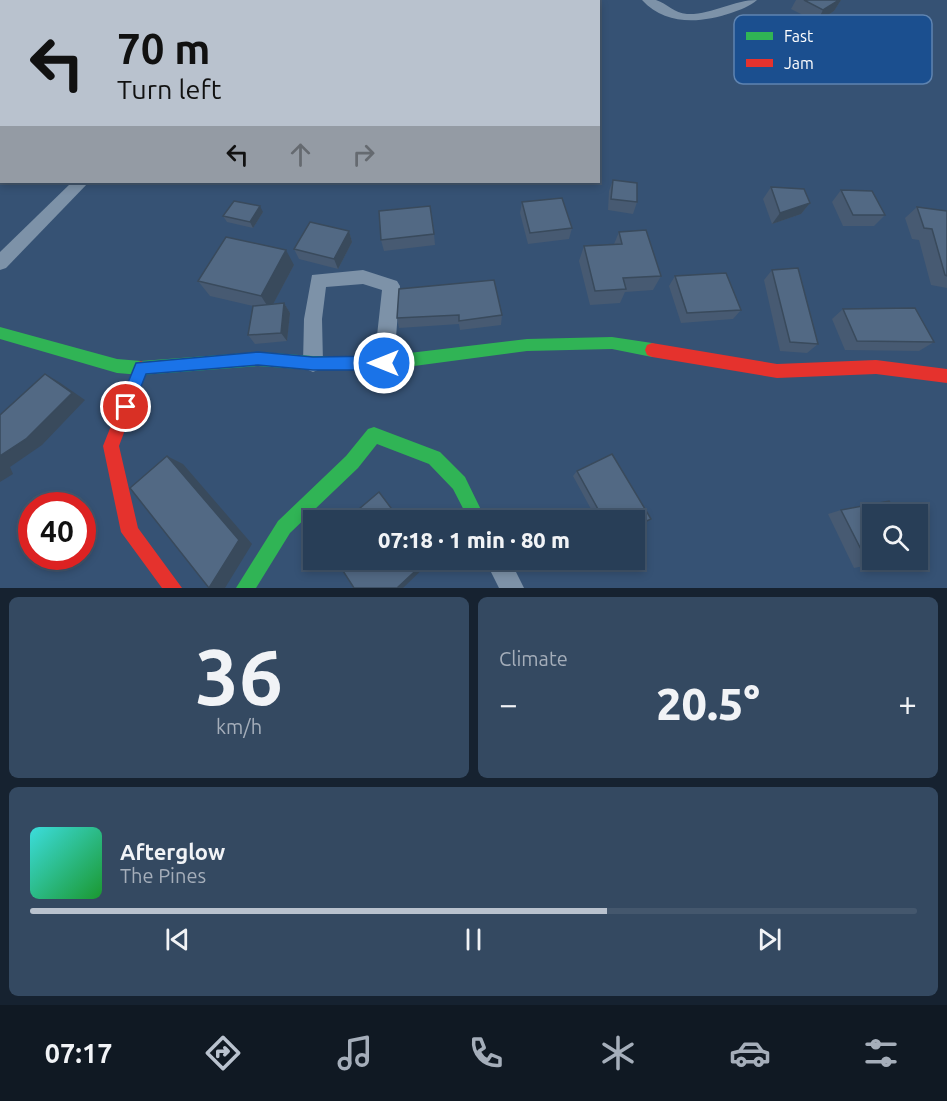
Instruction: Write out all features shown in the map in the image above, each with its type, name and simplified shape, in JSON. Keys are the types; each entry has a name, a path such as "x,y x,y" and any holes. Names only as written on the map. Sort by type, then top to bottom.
{"street":[{"path":"648,0 667,12 689,16 712,14 751,0"},
{"path":"0,263 80,183"},
{"path":"313,363 313,319 318,280 363,277 392,286 384,363"},
{"path":"0,333 117,366 141,368 258,359 313,363 384,363 527,345 612,343 777,371 876,367 947,376"},
{"path":"141,368 111,446 130,532 173,588"},
{"path":"245,588 284,527 352,462 375,435 434,458 459,483 473,510"},
{"path":"502,570 512,588"}],"building":[{"path":"804,0 839,0 823,10"},
{"path":"613,180 637,183 637,202 611,199"},
{"path":"771,187 804,189 810,203 780,213"},
{"path":"841,190 872,191 885,215 853,215"},
{"path":"562,198 572,228 530,233 522,202"},
{"path":"234,201 260,206 250,222 223,216"},
{"path":"430,206 434,234 381,240 379,211"},
{"path":"917,207 947,211 947,276 932,229 924,228"},
{"path":"310,222 349,231 334,259 294,249"},
{"path":"646,230 661,276 623,278 626,289 595,291 584,246 622,244 619,232"},
{"path":"226,237 286,250 261,296 198,281"},
{"path":"798,268 818,344 790,342 772,270"},
{"path":"726,273 741,310 687,313 675,276"},
{"path":"494,280 502,315 459,321 459,315 397,318 399,289"},
{"path":"284,303 281,333 248,335 253,306"},
{"path":"915,308 934,342 857,341 843,309"},
{"path":"45,374 72,393 26,439 0,456 0,415"},
{"path":"612,454 651,519 645,522 645,510 598,510 577,471"},
{"path":"167,456 239,540 209,588 130,488"},
{"path":"379,492 392,510 358,510"},
{"path":"889,501 891,504 873,504"},
{"path":"862,506 862,551 841,510"},
{"path":"342,570 416,570 397,588 354,588"}],"traffic: fast":[{"path":"0,333 117,366 141,368 258,359 313,363 384,363 527,345 612,343 652,350"},
{"path":"245,588 284,527 352,462 374,435 434,458 459,483 473,510"}],"traffic: jam":[{"path":"652,350 777,371 876,367 947,376"},
{"path":"141,368 111,446 130,532 173,588"}],"route":[{"path":"126,407 141,368 258,359 313,363 384,363"}]}
